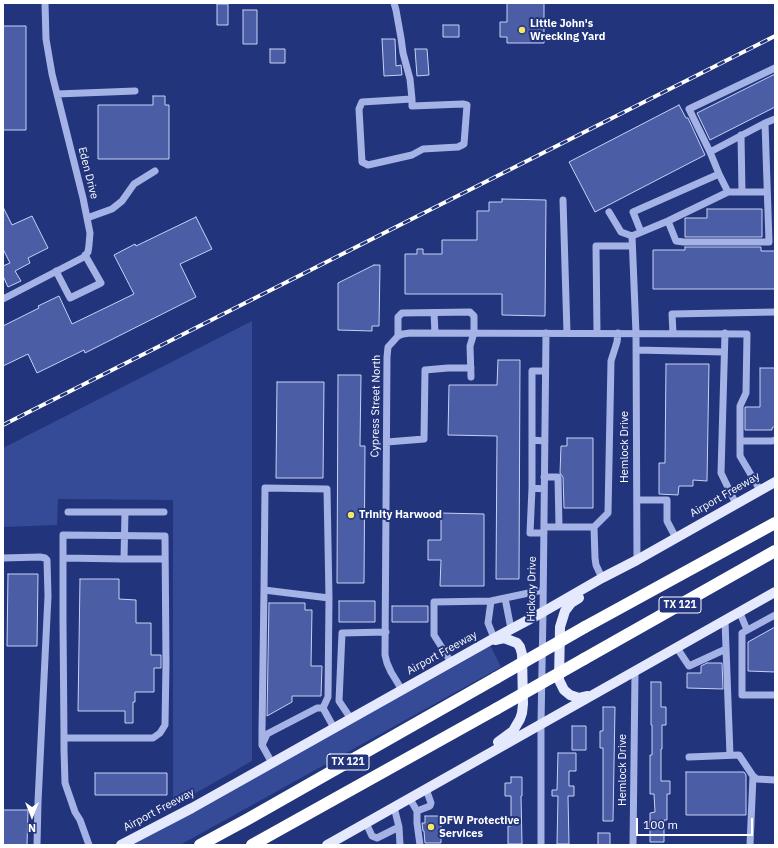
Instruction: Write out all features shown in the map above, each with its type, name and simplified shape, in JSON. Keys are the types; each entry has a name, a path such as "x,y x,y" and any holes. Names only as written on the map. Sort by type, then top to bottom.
{"highway":[{"name":"TX 121","path":"200,845 585,627 775,523"},
{"name":"TX 121","path":"252,845 775,551"}],"main road":[{"name":"Airport Freeway","path":"121,845 192,808 775,482"},
{"path":"594,695 579,698 570,695 564,690 559,680 560,627 565,611 571,603 598,587 602,578"},
{"path":"328,845 775,592"},
{"path":"456,773 513,731 522,713 522,654 520,647 517,643 504,638 491,640"}],"street":[{"name":"Eden Drive","path":"45,3 46,39 52,74 83,198 90,233 88,252 85,255"},
{"path":"394,3 398,17 403,53 410,79 412,98 412,106 467,105 464,144 458,147 423,149 412,155 368,165 362,162 359,109 362,102 412,98"},
{"path":"728,192 689,109 775,68"},
{"path":"57,94 135,91"},
{"path":"710,152 775,119"},
{"path":"668,221 676,241 769,242 765,123"},
{"path":"741,136 742,192"},
{"path":"87,218 112,209 122,201 134,184 155,171"},
{"path":"641,232 633,212 719,174"},
{"path":"609,212 621,232 632,236 668,221 728,192 767,192"},
{"path":"563,200 567,333"},
{"path":"632,236 636,333"},
{"path":"597,333 596,246 632,246"},
{"path":"3,299 84,257 85,255 101,282 70,298 56,272"},
{"path":"471,377 470,346 474,333 474,316 470,312 402,313 398,317 398,336 410,333 435,333 474,333 724,333 747,334 746,393 740,406 740,456 760,490"},
{"path":"673,333 672,314 775,312"},
{"path":"434,313 435,333"},
{"name":"Hickory Drive","path":"540,845 546,333"},
{"path":"545,371 532,371 532,488 530,533 559,527 594,527 608,513 611,361 617,342 618,333"},
{"name":"Hemlock Drive","path":"636,333 637,560"},
{"path":"724,333 721,473 736,504"},
{"name":"Cypress Street North","path":"398,336 388,347 387,357 385,655 391,672 402,690"},
{"path":"636,350 724,352"},
{"path":"387,442 424,439 425,370 470,368"},
{"path":"532,440 545,441"},
{"path":"740,441 775,440"},
{"path":"544,477 558,477 559,527"},
{"path":"272,763 262,745 265,488 327,489 328,697 323,708"},
{"path":"532,488 544,489"},
{"path":"636,500 667,500 667,521 676,538"},
{"path":"68,512 164,512"},
{"path":"124,559 125,512"},
{"path":"594,527 596,565 602,578"},
{"path":"64,738 153,738 160,733 165,724 165,536 64,535 63,558 64,738 65,783 89,845"},
{"path":"3,558 40,557 47,560 48,596 37,845"},
{"path":"63,558 165,559"},
{"path":"264,590 328,598"},
{"path":"451,662 434,635 434,602 491,601 543,590"},
{"path":"505,598 511,629"},
{"path":"491,601 488,624 491,640"},
{"path":"740,613 747,630"},
{"path":"775,615 742,633 742,695 775,695"},
{"path":"725,621 730,755"},
{"path":"351,719 339,701 342,633 386,632"},
{"path":"677,648 689,666 726,649"},
{"name":"Hemlock Drive","path":"633,845 635,672"},
{"path":"262,745 267,734 316,708 323,708"},
{"path":"323,708 334,728"},
{"path":"689,757 739,755 753,776 757,779 775,780"},
{"path":"750,845 753,776"},
{"path":"417,811 430,806 431,803 426,789"},
{"path":"410,798 417,811 420,845"},
{"path":"394,807 400,827 400,845"},
{"path":"366,823 372,836 377,838 400,827"}],"shaded area":[{"path":"252,321 252,761 173,806 173,500 58,499 57,525 3,527 3,448"},
{"path":"490,645 501,667 180,845 131,845 160,830"}],"building":[{"name":"Little John's Wrecking Yard","path":"507,3 544,3 544,43 507,43 507,37 500,37 500,22 507,22"},
{"path":"217,4 228,4 228,25 217,25"},
{"path":"243,10 257,10 257,44 243,44"},
{"path":"443,25 459,25 459,37 443,37"},
{"path":"3,26 26,26 26,130 3,130"},
{"path":"382,39 395,39 396,66 401,65 402,75 384,76"},
{"path":"270,49 285,49 285,63 270,63"},
{"path":"415,49 427,49 429,75 417,76"},
{"path":"775,74 775,107 710,140 697,113"},
{"path":"153,96 165,96 165,105 169,105 169,159 98,159 98,105 153,105"},
{"path":"679,105 686,118 688,118 705,155 595,212 569,162"},
{"path":"502,199 546,200 545,316 502,315 502,294 405,294 405,254 417,254 417,249 423,249 423,254 442,254 442,240 477,240 477,211 489,211 489,202 502,202"},
{"path":"3,207 12,225 32,216 48,248 28,258 30,263 15,271 21,281 8,287 3,276 3,266 10,263 3,249"},
{"path":"707,209 762,209 762,237 685,237 685,218 707,218"},
{"path":"196,217 212,249 180,264 196,297 85,353 84,350 37,373 28,354 3,366 3,326 59,296 72,324 134,294 114,255"},
{"path":"685,247 761,247 761,251 775,251 775,289 653,289 653,250 685,250"},
{"path":"374,265 380,265 379,326 372,326 372,331 338,330 338,283"},
{"path":"498,360 520,360 519,579 496,579 497,436 448,435 449,385 497,385"},
{"path":"666,364 709,364 707,481 693,480 693,486 679,486 678,495 659,494 659,463 665,463"},
{"path":"760,368 775,368 775,426 772,430 745,430 745,407 760,407"},
{"name":"Trinity Harwood","path":"338,375 361,375 360,446 365,446 364,583 337,583"},
{"path":"277,382 324,382 323,478 276,478"},
{"path":"567,438 593,438 593,508 564,508 563,477 560,473 561,446 567,446"},
{"path":"441,513 484,514 484,586 440,586 441,560 428,560 428,540 441,540"},
{"path":"8,574 38,574 37,646 7,646"},
{"path":"80,579 119,579 119,599 136,600 136,623 151,623 151,655 161,655 161,668 154,668 154,692 135,692 135,702 133,702 133,723 125,723 125,711 78,711"},
{"path":"339,601 375,601 375,622 339,622"},
{"path":"269,603 305,603 305,610 312,610 311,666 322,666 321,696 292,696 292,702 267,716"},
{"path":"392,606 428,606 428,622 392,622"},
{"path":"775,627 775,672 748,671 748,642"},
{"path":"707,663 722,663 723,689 687,688 687,673 701,673 701,666"},
{"path":"651,682 661,682 661,707 666,707 666,725 662,725 661,781 670,781 670,794 667,794 667,820 664,820 664,842 650,842 650,813 655,812 654,794 650,794 650,755 652,755"},
{"path":"603,707 615,707 613,821 603,821 603,748 600,748 600,731 603,731"},
{"path":"572,726 586,726 586,750 572,750"},
{"path":"558,753 576,753 576,771 569,771 569,786 574,786 574,796 568,796 569,844 557,844 558,796 552,796 552,790 557,790"},
{"path":"686,772 744,772 746,775 746,815 686,815"},
{"path":"95,773 167,773 167,795 95,795"},
{"path":"511,777 522,777 522,844 508,844 508,826 511,826 511,796 505,796 505,783 511,783"},
{"path":"3,810 28,810 27,845 3,845"},
{"name":"DFW Protective Services","path":"425,816 441,816 441,843 425,843 422,823 425,823"},
{"path":"598,833 610,833 610,845 598,845"}],"railway":[{"path":"3,425 775,36"}],"place":[{"name":"Little John's Wrecking Yard","path":"522,30"},
{"name":"Trinity Harwood","path":"351,515"},
{"name":"DFW Protective Services","path":"431,827"}]}
